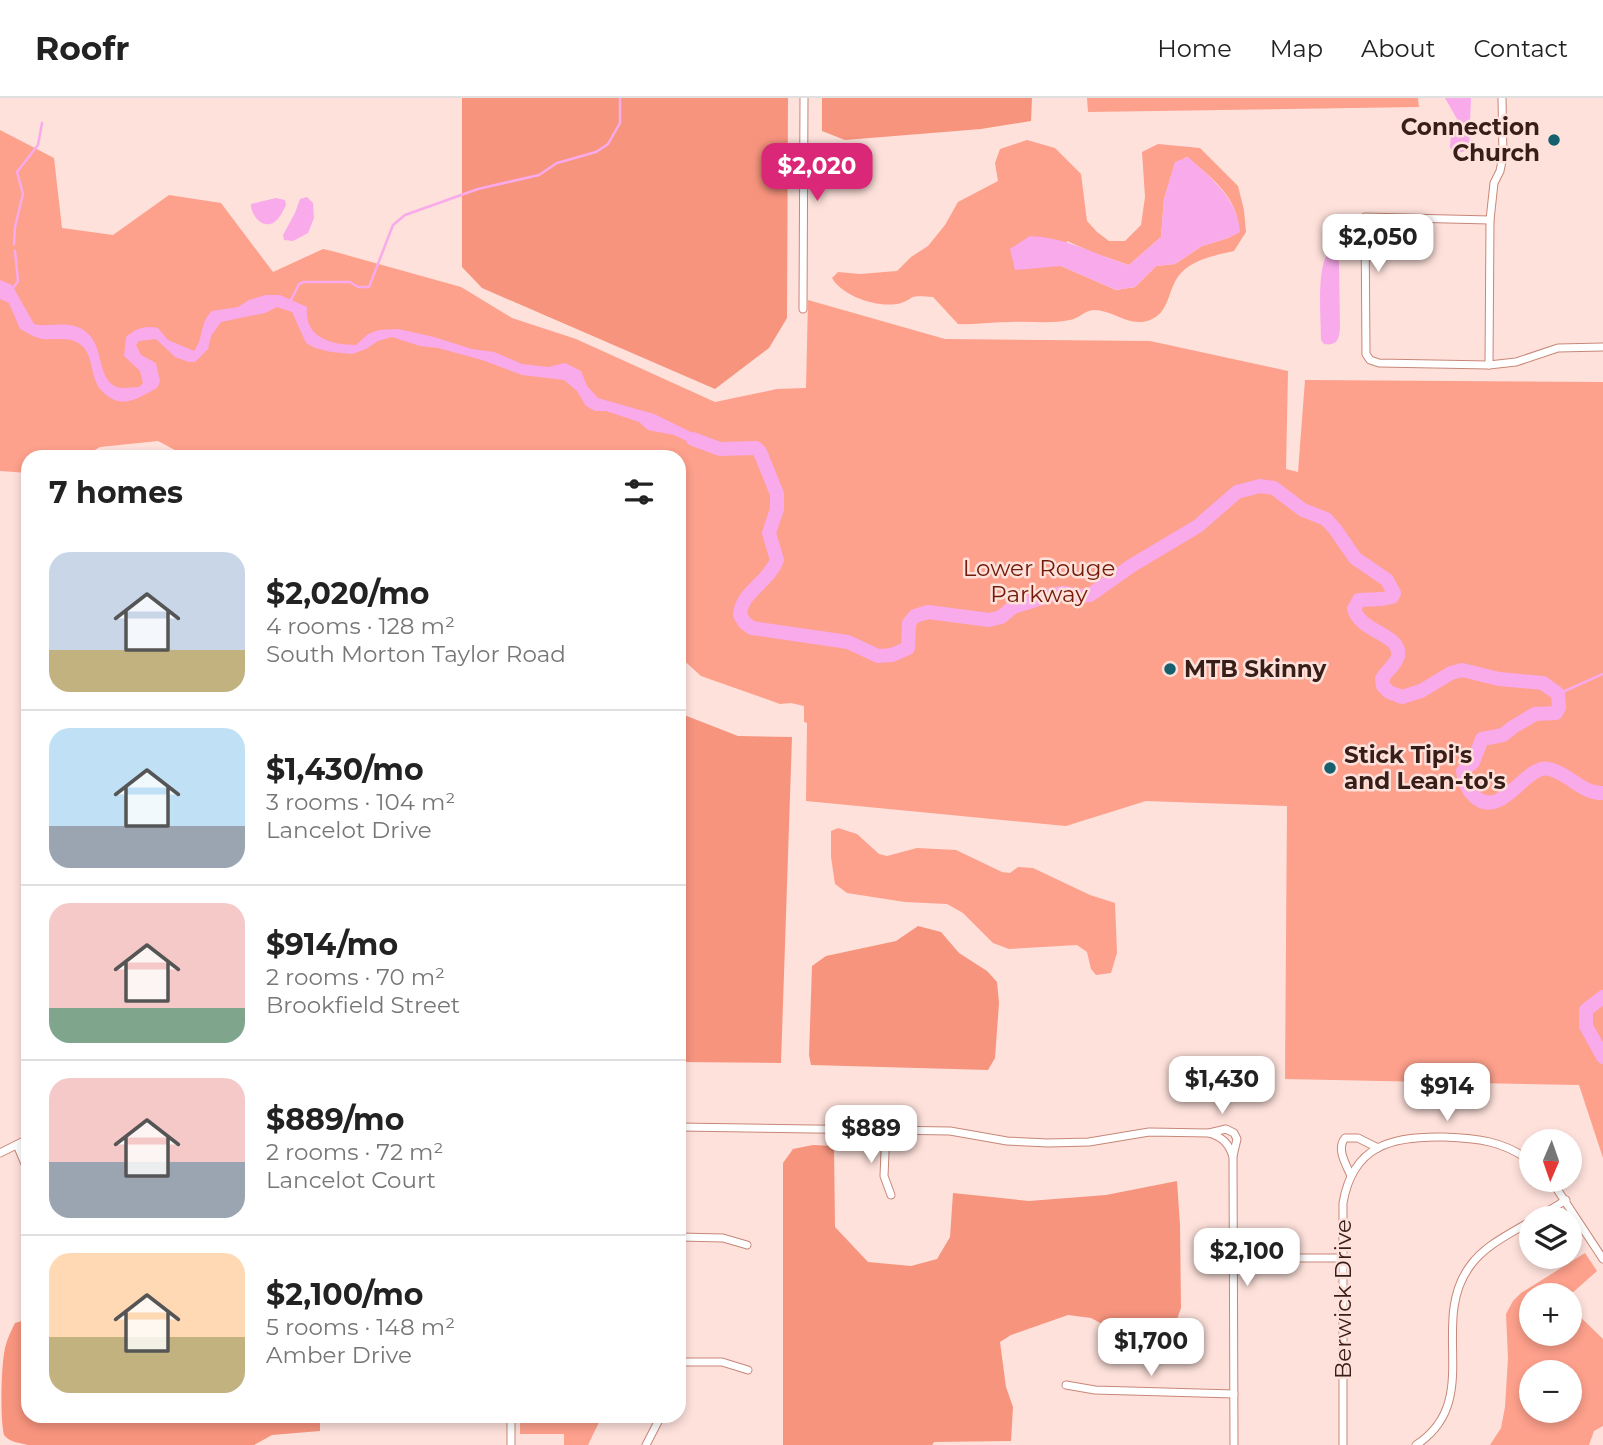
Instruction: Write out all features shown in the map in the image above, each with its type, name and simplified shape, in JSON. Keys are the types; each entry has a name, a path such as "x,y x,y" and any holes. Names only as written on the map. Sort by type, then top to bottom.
{"street":[{"path":"803,309 804,98"},
{"path":"1489,365 1490,220 1494,183 1503,156 1502,98"},
{"path":"1490,220 1364,217 1364,348 1370,360 1379,363 1489,365 1516,362 1558,348 1603,347"},
{"path":"686,1127 950,1131 1007,1141 1048,1143 1088,1142 1149,1132 1209,1133 1226,1129 1234,1132 1237,1139 1233,1157 1234,1445"},
{"path":"886,1129 884,1176 891,1195"},
{"path":"1209,1133 1226,1142 1233,1157"},
{"name":"Berwick Drive","path":"1343,1445 1343,1203 1351,1176 1364,1159 1378,1148 1394,1140 1410,1137 1468,1138 1499,1144 1519,1155"},
{"path":"1351,1176 1340,1150 1345,1138 1358,1138 1378,1148"},
{"path":"0,1153 21,1143"},
{"path":"17,1145 21,1154"},
{"path":"1560,1192 1603,1259"},
{"path":"1556,1206 1566,1200"},
{"path":"1416,1445 1440,1422 1451,1398 1452,1313 1463,1276 1481,1253 1519,1229"},
{"path":"686,1237 723,1238 747,1245"},
{"path":"1233,1258 1343,1258"},
{"path":"686,1362 722,1362 748,1370"},
{"path":"1066,1385 1096,1390 1234,1394"},
{"path":"510,1423 511,1445"},
{"path":"646,1445 657,1423"}],"green space":[{"path":"1087,98 1418,98 1419,107 1088,112"},
{"name":"Lower Rouge Parkway","path":"0,130 54,158 62,228 113,235 169,195 221,203 273,272 323,249 461,287 512,318 576,339 715,402 777,389 806,388 808,300 945,339 1150,341 1288,371 1286,469 1298,472 1305,380 1603,382 1603,1158 1579,1085 1285,1079 1287,806 1146,801 1066,826 806,801 807,723 804,722 804,706 780,704 701,676 686,662 686,450 175,450 158,441 100,447 95,450 21,450 21,472 0,471"},
{"path":"1027,140 1055,148 1081,174 1087,221 1109,241 1125,241 1141,225 1145,197 1142,152 1158,144 1200,148 1238,186 1246,232 1234,251 1206,258 1186,268 1177,279 1162,311 1150,320 1142,322 1094,310 1063,321 958,324 933,297 916,297 892,304 873,303 853,296 837,285 832,278 838,272 860,274 897,271 911,257 928,246 945,225 958,202 998,181 995,163 1000,149","holes":["1187,157 1214,181 1229,199 1238,220 1239,232 1202,246 1175,264 1156,266 1135,287 1116,290 1061,266 1067,241 1129,265 1161,237 1164,199 1175,163"]},
{"path":"838,828 857,834 879,854 887,856 917,848 956,850 1002,872 1010,873 1018,867 1033,868 1090,895 1115,903 1117,953 1111,973 1096,975 1091,969 1087,952 1077,945 1009,949 993,943 963,913 947,904 905,902 847,893 835,884 831,857 831,831"},
{"path":"1585,1253 1597,1271 1582,1284 1537,1283 1559,1269 1582,1269 1582,1255"},
{"path":"1519,1295 1519,1346 1582,1346 1582,1319 1603,1339 1603,1426 1594,1431 1589,1445 1490,1445 1501,1428 1505,1407 1508,1358 1506,1314"},
{"path":"520,1423 599,1423 588,1445 564,1445 564,1434 520,1434"}],"shaded area":[{"path":"462,98 788,98 787,318 769,348 715,389 482,288 462,267"},
{"path":"822,98 1032,98 1031,121 981,129 845,140 822,131"},
{"path":"1445,98 1471,98 1469,148 1462,152 1450,148 1451,133 1457,119"},
{"path":"1188,157 1229,199 1240,232 1202,246 1175,264 1156,266 1135,287 1116,290 1061,266 1015,270 1010,249 1030,236 1068,243 1129,265 1161,237 1164,199 1175,162"},
{"path":"307,197 313,203 314,218 308,233 293,241 284,240 283,235 300,199"},
{"path":"276,198 285,200 286,205 277,220 264,224 254,216 251,204"},
{"path":"1329,252 1335,254 1339,262 1340,328 1336,341 1324,344 1321,340 1320,293 1322,269"},
{"path":"0,280 12,285 34,324 76,326 89,335 98,351 106,376 110,383 117,387 139,387 143,383 140,371 124,356 126,337 133,331 145,327 158,328 168,340 194,351 205,321 212,311 238,307 249,300 266,295 280,295 307,307 307,318 315,333 337,343 356,345 368,334 379,330 398,329 472,349 494,352 522,364 548,367 565,363 581,371 587,386 598,398 654,414 693,433 709,447 697,446 674,435 648,430 639,422 606,411 595,411 586,406 577,391 564,380 522,375 438,348 420,346 392,337 352,354 315,348 306,343 292,312 277,307 265,313 221,322 211,336 208,349 195,362 175,357 156,339 139,341 136,345 141,355 156,363 160,381 158,387 125,402 114,400 98,385 88,355 81,345 68,339 41,339 20,329 9,303 0,299"},
{"path":"686,716 738,736 792,737 781,1063 686,1062"},
{"path":"918,926 941,932 959,953 987,971 997,982 999,1003 995,1058 988,1070 811,1065 809,1055 812,966 826,956 896,941"},
{"path":"813,1145 834,1146 835,1227 868,1262 911,1266 937,1259 950,1237 953,1193 1029,1201 1106,1195 1177,1181 1181,1308 1171,1336 1132,1340 1091,1318 1068,1315 1011,1335 1000,1342 1006,1387 1013,1407 1011,1441 934,1442 932,1445 783,1445 783,1163 793,1149"},
{"path":"21,1321 21,1423 320,1423 320,1431 272,1435 254,1445 28,1445 12,1441 4,1435 2,1393 4,1357 15,1323"}],"waterway":[{"path":"290,302 299,284 304,282 350,282 358,287 369,287 393,225 405,215 478,189 539,175 557,163 596,152 608,144 620,123 620,98"},
{"path":"14,244 23,194 17,172 38,145 42,123"},
{"path":"11,291 18,281 15,251"},
{"path":"693,439 720,449 756,448 777,494 777,509 769,533 777,560 768,575 745,600 740,615 745,623 752,628 848,642 878,656 892,655 908,648 909,623 915,616 928,612 989,620 1001,617 1013,607 1051,595 1090,595 1131,566 1198,526 1237,492 1260,486 1274,488 1303,510 1326,519 1355,558 1387,580 1394,593 1392,597 1359,600 1354,609 1364,623 1388,638 1398,649 1397,659 1382,679 1383,686 1389,692 1402,697 1421,691 1451,673 1462,670 1499,679 1543,683 1558,694 1559,708 1556,713 1535,714 1503,735 1482,739 1473,762 1463,771 1466,785 1474,796 1484,802 1494,802 1531,774 1549,769 1582,787 1603,793"},
{"path":"1558,694 1603,674"},
{"path":"1603,997 1586,1010 1586,1026 1603,1057"}],"place":[{"name":"Connection Church","path":"1554,140"},
{"name":"MTB Skinny","path":"1170,669"},
{"name":"Stick Tipi's and Lean-to's","path":"1330,768"}]}
